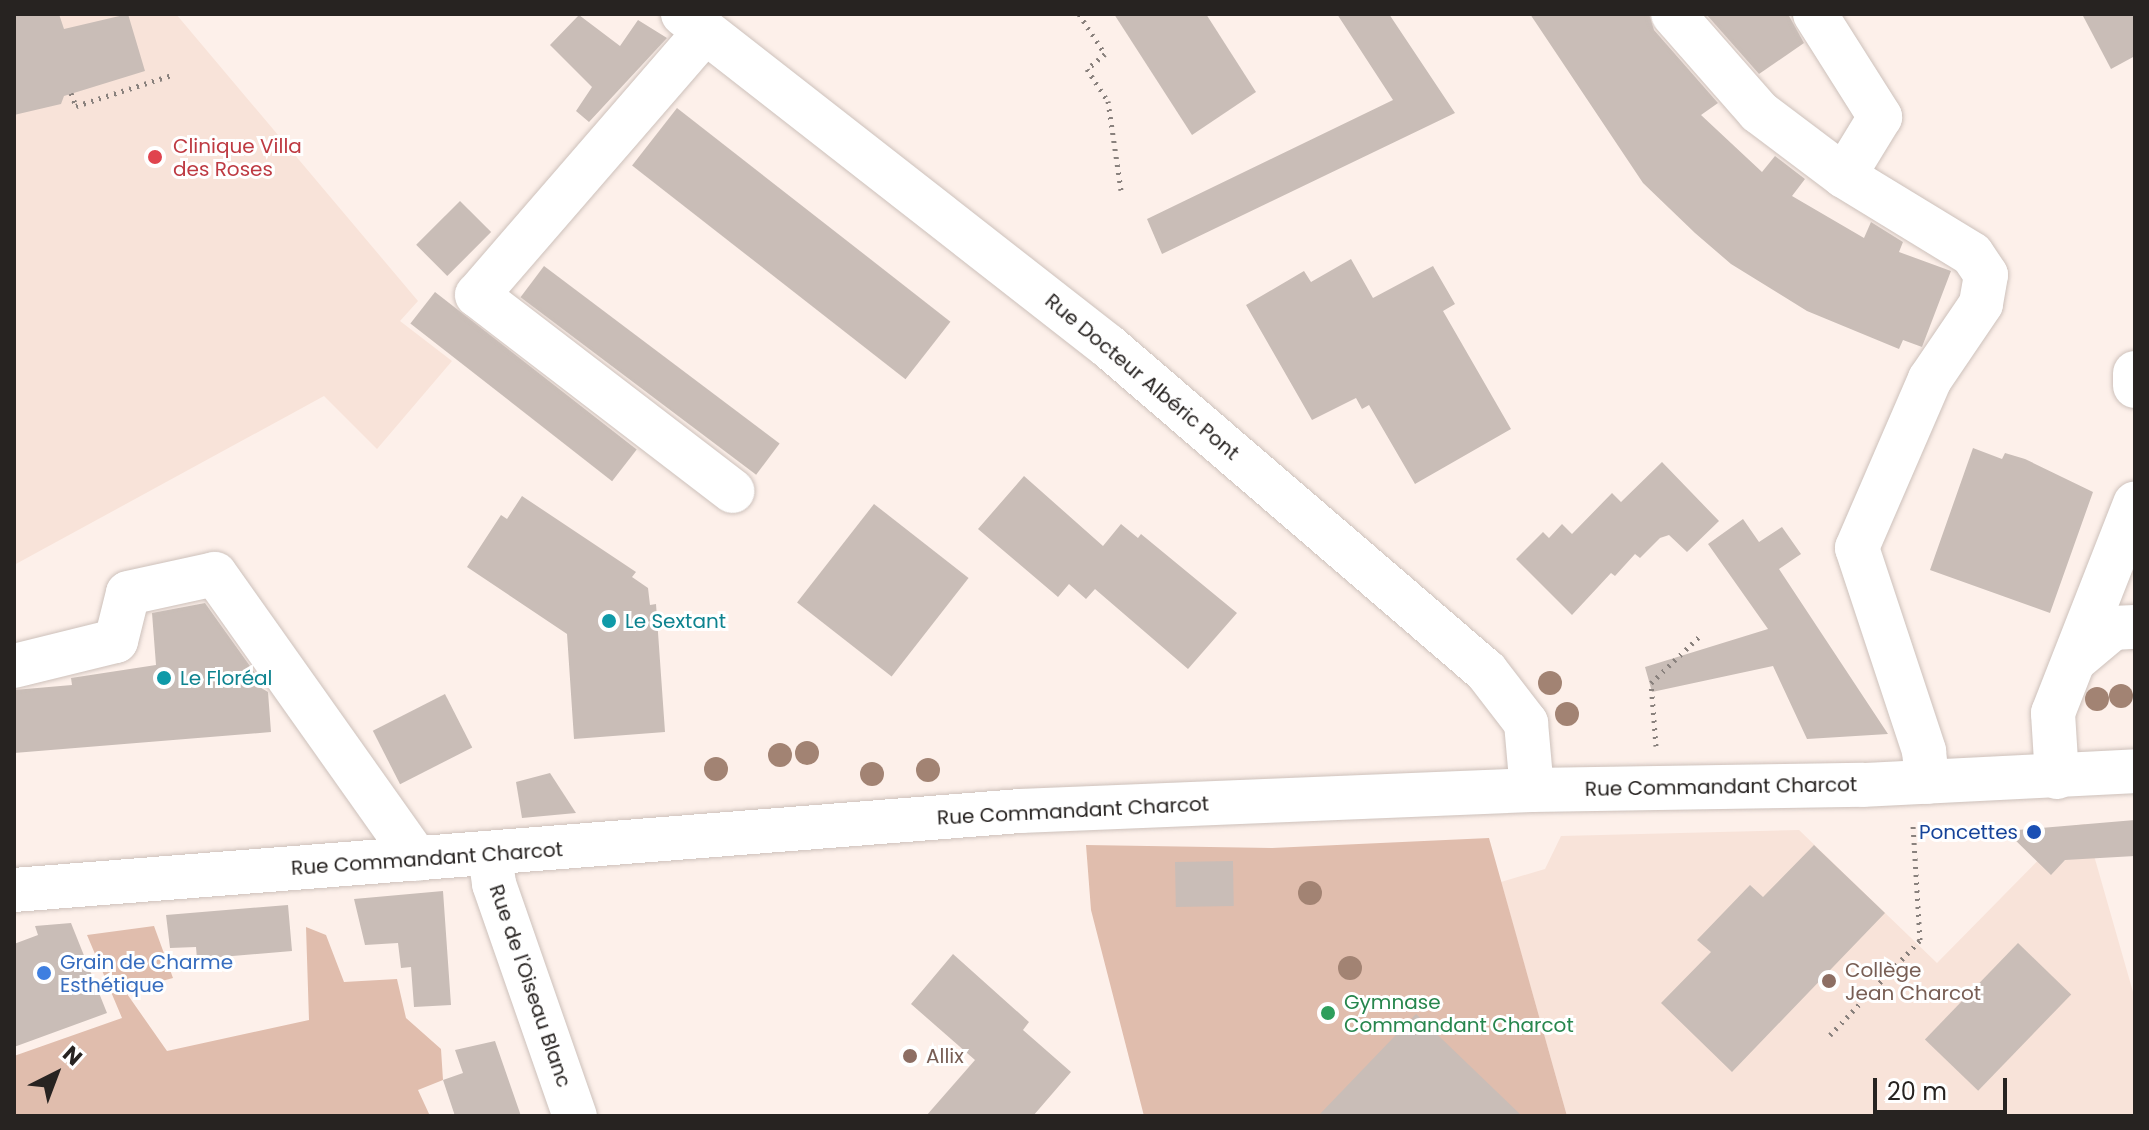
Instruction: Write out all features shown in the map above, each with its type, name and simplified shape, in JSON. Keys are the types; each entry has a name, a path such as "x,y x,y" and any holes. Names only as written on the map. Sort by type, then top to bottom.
{"main road":[{"path":"1673,14 1759,112 1844,176 1972,254 1986,275 1981,304 1930,379 1857,548 1924,751 1927,782"},
{"path":"1815,14 1880,117 1844,176"},
{"path":"694,23 477,295 732,491"},
{"name":"Rue Docteur Albéric Pont","path":"694,23 1095,336 1486,671 1526,723 1532,790"},
{"path":"2135,373 2135,386"},
{"path":"2057,777 2053,713 2135,504"},
{"path":"14,666 116,641 128,593 215,574 417,859"},
{"path":"2077,658 2113,628 2135,627"},
{"name":"Rue Commandant Charcot","path":"14,890 1020,811 1532,790 1927,782 2135,771"},
{"name":"Rue de l'Oiseau Blanc","path":"490,855 494,884 575,1116"}],"path":[{"path":"1079,14 1105,54 1087,69 1108,101 1121,190"},
{"path":"71,93 76,106 172,75"},
{"path":"1656,747 1651,683 1702,634"},
{"path":"1830,1035 1920,940 1913,823"}],"shaded area":[{"name":"Clinique Villa des Roses","path":"14,14 176,14 418,301 400,321 452,361 377,449 324,396 14,565"},
{"name":"Collège Jean Charcot","path":"2085,824 2135,999 2135,1116 1567,1116 1501,882 1545,869 1561,836 1799,830 1937,963 2072,826"},
{"name":"Gymnase Commandant Charcot","path":"1489,838 1567,1116 1144,1116 1091,910 1086,845 1272,848"},
{"path":"154,926 173,978 125,991 167,1051 309,1020 306,927 326,935 344,982 397,979 406,1018 441,1049 443,1080 418,1090 430,1116 14,1116 14,1056 122,1018 87,935"}],"building":[{"path":"14,14 59,14 64,29 128,14 145,71 64,96 61,104 14,115"},
{"path":"1114,14 1206,14 1256,92 1192,135"},
{"path":"1337,14 1389,14 1455,113 1162,254 1147,219 1393,100"},
{"path":"1530,14 1649,14 1654,30 1718,103 1701,115 1762,172 1775,156 1805,179 1792,196 1864,238 1871,222 1903,242 1899,252 1951,271 1922,347 1903,340 1899,349 1807,311 1731,264 1643,183"},
{"path":"1706,14 1788,14 1804,43 1759,74"},
{"path":"2082,14 2135,14 2135,56 2111,69"},
{"path":"579,15 620,46 638,20 667,38 589,122 576,111 592,87 550,45"},
{"path":"677,108 950,322 905,379 632,166"},
{"path":"460,201 491,232 447,276 416,245"},
{"path":"1351,259 1373,298 1433,266 1455,304 1443,311 1511,429 1415,484 1369,405 1362,409 1356,398 1312,420 1246,305 1304,271 1311,282"},
{"path":"544,266 780,444 756,475 521,297"},
{"path":"435,292 637,450 612,481 410,324"},
{"path":"1973,448 2002,459 2005,453 2025,459 2093,492 2050,613 1930,570"},
{"path":"1662,462 1719,521 1687,552 1669,535 1660,538 1640,558 1635,554 1615,576 1611,573 1572,615 1516,559 1543,532 1549,538 1562,524 1572,534 1612,493 1621,502"},
{"path":"1024,476 1103,546 1121,524 1138,538 1141,534 1237,613 1188,669 1095,589 1086,599 1069,584 1058,597 978,529"},
{"name":"Le Sextant","path":"522,496 636,572 632,577 648,588 650,605 656,604 665,732 574,739 567,634 467,567 501,515 507,519"},
{"path":"874,504 969,578 892,676 797,603"},
{"path":"1743,519 1759,542 1782,527 1801,554 1779,569 1888,734 1807,739 1773,666 1652,692 1645,667 1768,629 1708,544"},
{"name":"Le Floréal","path":"205,603 257,676 258,686 268,692 271,732 14,753 14,690 72,685 71,678 156,665 152,613"},
{"path":"445,694 472,747 400,784 373,731"},
{"path":"550,773 576,813 522,818 516,782"},
{"path":"2135,820 2135,856 2065,860 2051,875 2006,831"},
{"path":"1814,845 1885,913 1732,1072 1661,1003 1711,952 1697,940 1750,885 1763,897"},
{"path":"1233,861 1234,906 1176,907 1175,862"},
{"path":"443,891 451,1005 414,1007 411,967 401,968 398,943 365,945 354,899"},
{"path":"288,905 292,951 197,959 196,947 170,948 166,915"},
{"path":"71,923 107,1013 14,1047 14,944 38,935 35,926"},
{"path":"2018,943 2071,994 1978,1091 1925,1039"},
{"path":"953,954 1029,1022 1023,1030 1071,1072 1033,1116 926,1116 975,1060 911,1004"},
{"path":"1416,1014 1522,1116 1318,1116"},
{"path":"495,1041 521,1116 455,1116 443,1080 463,1073 455,1050"}],"place":[{"name":"Clinique Villa des Roses","path":"155,157"},
{"name":"Le Sextant","path":"609,621"},
{"name":"Le Floréal","path":"164,678"},
{"name":"Poncettes","path":"2034,832"},
{"name":"Grain de Charme Esthétique","path":"44,973"},
{"name":"Collège Jean Charcot","path":"1829,981"},
{"name":"Gymnase Commandant Charcot","path":"1328,1013"},
{"name":"Allix","path":"910,1056"}]}
